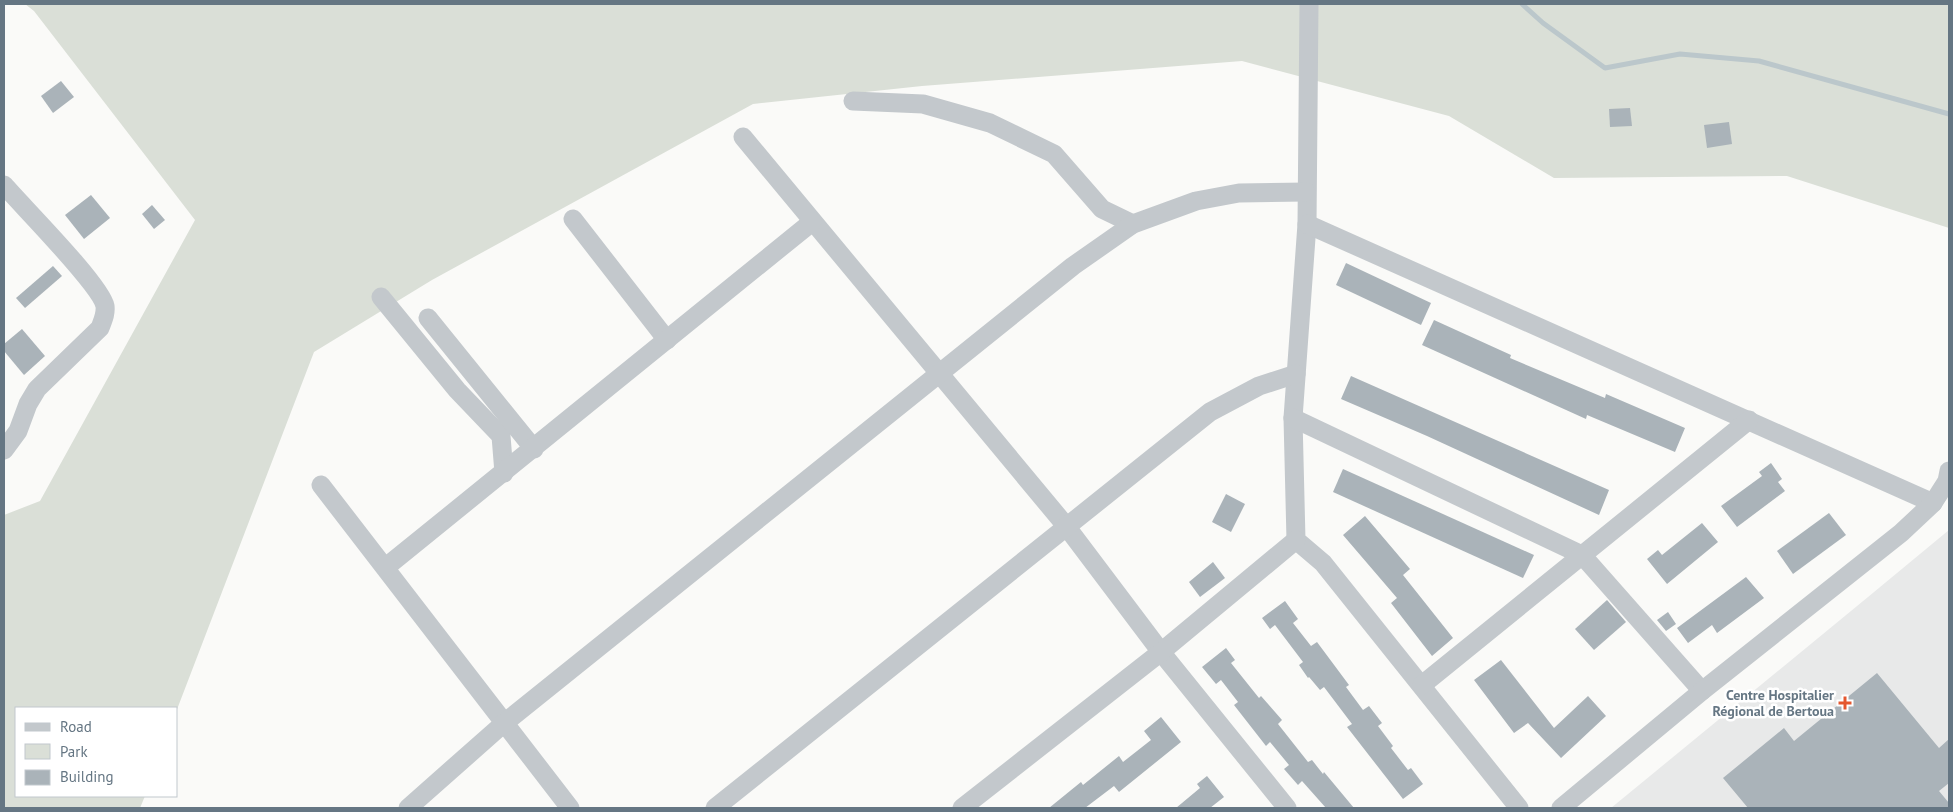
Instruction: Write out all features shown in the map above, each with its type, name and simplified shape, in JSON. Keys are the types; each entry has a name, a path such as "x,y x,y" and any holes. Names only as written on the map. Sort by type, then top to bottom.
{"street":[{"path":"1309,4 1307,224 1293,418 1296,540 1323,563 1520,808"},
{"path":"853,100 923,104 990,123 1054,154 1102,209 1133,224"},
{"path":"743,137 1066,526 1282,807"},
{"path":"4,185 92,284 104,304 105,316 100,328 37,389 28,404 18,431 4,450"},
{"path":"408,808 503,724 1073,266 1133,224 1196,201 1239,193 1306,192"},
{"path":"573,219 667,340"},
{"path":"386,568 812,222"},
{"path":"1307,224 1933,503"},
{"path":"381,297 457,390 500,436 504,473"},
{"path":"428,318 534,449"},
{"path":"715,808 1210,412 1259,386 1296,374"},
{"path":"1293,418 1582,555 1702,691"},
{"path":"1422,685 1749,420"},
{"path":"1561,808 1702,691 1901,532 1933,503 1947,481 1949,471"},
{"path":"321,485 503,724 570,808"},
{"path":"962,808 1161,652 1296,540"}],"shaded area":[{"name":"Centre Hospitalier Régional de Bertoua","path":"1949,530 1949,808 1611,808 1868,597"}],"green space":[{"path":"25,4 1949,4 1949,228 1787,176 1554,178 1449,116 1242,61 922,86 753,104 432,280 314,352 178,707 15,707 15,797 145,797 140,808 4,808 4,515 40,501 195,220 34,11"}],"building":[{"path":"61,81 74,97 53,113 41,96"},
{"path":"1630,108 1632,126 1610,127 1609,109"},
{"path":"1729,122 1732,144 1707,148 1704,125"},
{"path":"91,195 110,218 84,239 65,215"},
{"path":"152,205 165,220 154,229 142,214"},
{"path":"1346,263 1431,303 1421,325 1336,285"},
{"path":"53,266 62,276 25,308 16,298"},
{"path":"1434,320 1511,355 1510,358 1605,398 1606,394 1685,428 1675,452 1587,415 1586,419 1422,345"},
{"path":"22,329 45,356 24,375 4,351 4,344"},
{"path":"1351,376 1609,490 1599,515 1427,436 1341,399"},
{"path":"1771,463 1782,479 1778,482 1785,491 1737,527 1721,506 1762,476 1759,472"},
{"path":"1343,469 1534,555 1523,578 1333,492"},
{"path":"1226,494 1245,504 1231,532 1212,522"},
{"path":"1829,513 1846,535 1793,574 1777,551"},
{"path":"1365,516 1410,569 1403,575 1453,638 1432,656 1391,603 1397,598 1343,535"},
{"path":"1702,523 1718,542 1667,584 1647,559 1658,550 1662,555"},
{"path":"1213,562 1225,578 1200,597 1189,582"},
{"path":"1746,577 1764,598 1717,633 1712,625 1688,643 1677,628"},
{"path":"1607,600 1626,622 1594,650 1575,629"},
{"path":"1285,601 1298,619 1293,623 1311,646 1317,642 1349,685 1346,687 1363,710 1369,706 1382,723 1378,726 1393,746 1391,748 1408,770 1411,768 1423,784 1403,799 1347,727 1352,724 1324,687 1320,690 1308,678 1299,665 1303,662 1275,625 1270,629 1262,618"},
{"path":"1668,612 1676,624 1666,631 1657,620"},
{"path":"1226,648 1235,660 1231,663 1259,698 1261,696 1282,720 1278,724 1308,762 1312,760 1323,774 1324,772 1354,808 1326,808 1302,781 1298,785 1284,769 1289,765 1270,742 1266,746 1234,705 1238,702 1221,680 1216,684 1202,667"},
{"path":"1501,660 1554,728 1588,696 1606,716 1561,758 1528,723 1514,733 1474,680"},
{"path":"1877,673 1939,748 1949,739 1949,783 1939,791 1949,803 1949,808 1748,808 1723,778 1784,728 1794,741"},
{"path":"1161,717 1181,742 1119,792 1114,786 1085,808 1049,808 1081,782 1083,785 1119,756 1123,762 1151,740 1144,731"},
{"path":"1207,776 1224,797 1210,808 1176,808 1200,788 1197,784"}],"waterway":[{"path":"1522,4 1543,23 1605,68 1680,54 1759,61 1949,114"}],"place":[{"name":"Centre Hospitalier Régional de Bertoua","path":"1845,703"}]}
